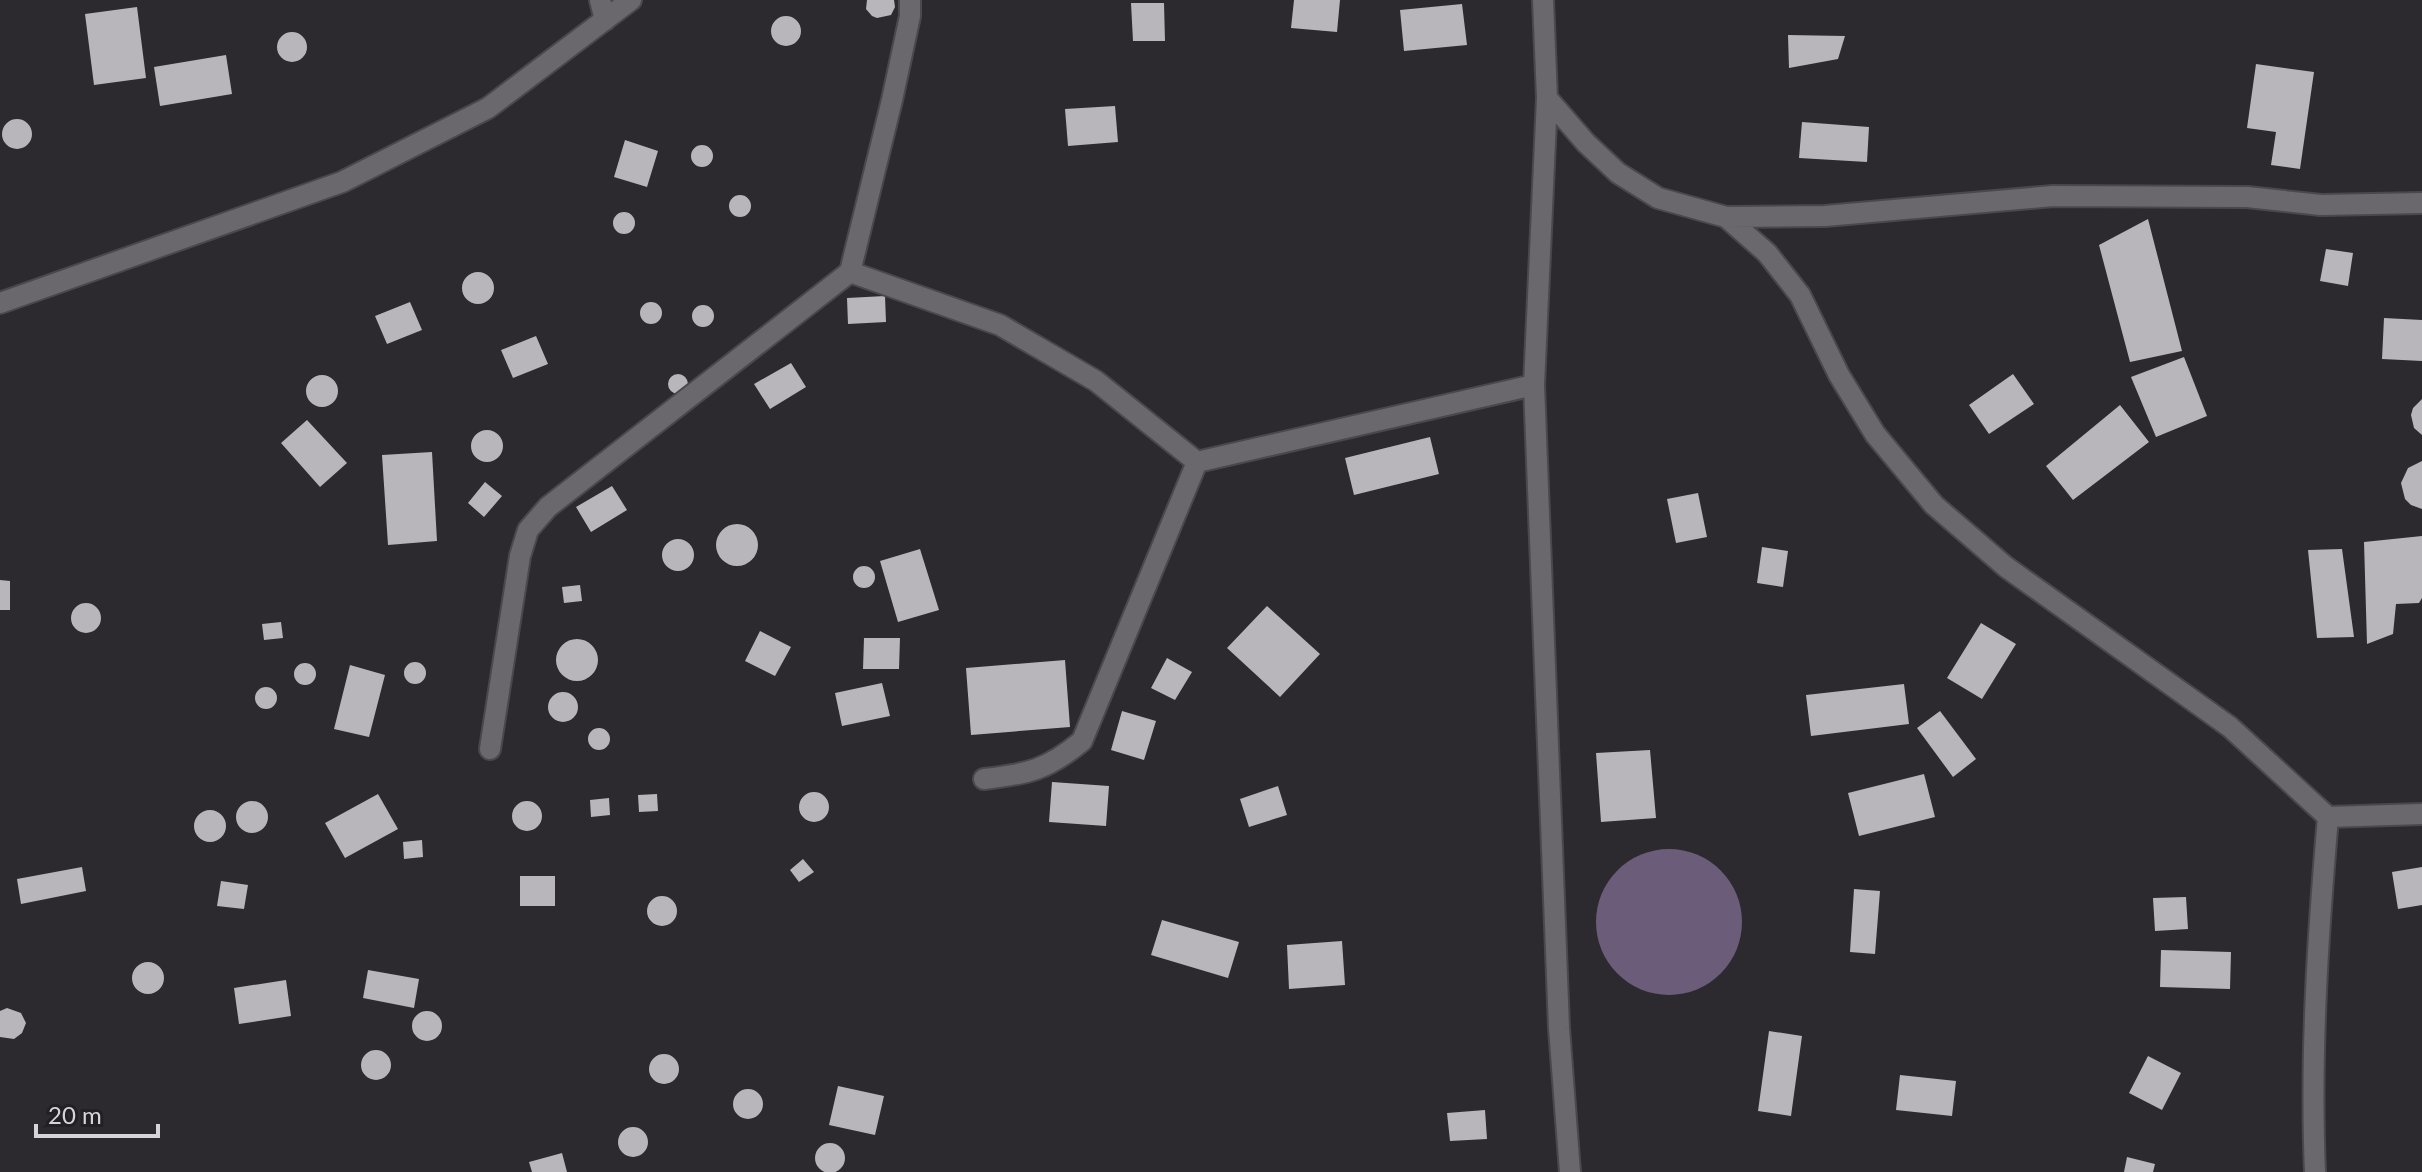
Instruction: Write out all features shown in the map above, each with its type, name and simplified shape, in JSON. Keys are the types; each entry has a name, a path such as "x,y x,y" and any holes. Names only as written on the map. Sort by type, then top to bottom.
{"street":[{"path":"0,303 342,182 488,108 602,10 631,0"},
{"path":"490,749 520,556 528,530 548,507 850,272 892,100 910,16 910,0"},
{"path":"1543,0 1547,98 1534,385 1559,1028 1570,1172"},
{"path":"1547,98 1586,143 1618,173 1658,198 1726,217 1825,216 2053,196 2247,197 2321,205 2422,203"},
{"path":"1726,217 1767,253 1800,295 1839,375 1875,434 1934,505 2006,567 2230,727 2328,817 2422,814"},
{"path":"850,272 1000,325 1096,381 1197,462"},
{"path":"1197,462 1534,385"},
{"path":"984,779 1025,774 1060,760 1082,741 1197,462"},
{"path":"2315,1172 2313,1129 2317,999 2328,817"}],"shaded area":[{"path":"1669,849 1697,854 1721,870 1737,894 1742,922 1737,950 1721,974 1697,990 1669,995 1641,990 1617,974 1601,950 1596,922 1601,894 1617,870 1641,854"}],"building":[{"path":"867,0 894,0 895,7 891,15 877,18 866,9"},
{"path":"1294,0 1340,0 1337,32 1291,28"},
{"path":"1131,3 1164,3 1165,41 1133,41"},
{"path":"1462,4 1467,45 1404,51 1400,10"},
{"path":"137,7 146,78 94,85 85,14"},
{"path":"786,16 792,17 800,25 800,37 792,45 786,46 780,45 772,37 771,31 772,25 780,17"},
{"path":"292,32 302,37 307,47 302,57 292,62 282,57 277,47 282,37"},
{"path":"1788,35 1845,36 1838,59 1789,68"},
{"path":"226,55 232,94 160,106 154,67"},
{"path":"2256,64 2314,72 2300,169 2271,165 2276,132 2247,128"},
{"path":"1115,106 1118,142 1068,146 1065,109"},
{"path":"17,119 27,124 32,134 27,144 17,149 7,144 2,134 7,124"},
{"path":"1802,122 1869,127 1867,162 1799,158"},
{"path":"625,140 658,151 647,187 614,177"},
{"path":"702,145 710,148 713,156 710,164 702,167 694,164 691,156 694,148"},
{"path":"740,195 748,198 751,206 748,214 740,217 732,214 729,206 732,198"},
{"path":"624,212 632,215 635,223 632,231 624,234 616,231 613,223 616,215"},
{"path":"2148,219 2182,351 2130,362 2099,245"},
{"path":"2326,249 2353,253 2348,286 2320,281"},
{"path":"478,272 489,277 494,288 489,299 478,304 467,299 462,288 467,277"},
{"path":"885,296 886,322 848,324 847,298"},
{"path":"410,302 422,330 387,344 375,316"},
{"path":"651,302 659,305 662,313 659,321 651,324 643,321 640,313 643,305"},
{"path":"703,305 711,308 714,316 711,324 703,327 695,324 692,316 695,308"},
{"path":"2384,318 2422,320 2422,361 2382,359"},
{"path":"536,336 548,364 513,378 501,350"},
{"path":"2184,357 2207,416 2156,437 2131,377"},
{"path":"791,363 806,387 770,409 754,384"},
{"path":"674,374 682,374 688,384 682,394 674,394 668,388 668,380"},
{"path":"2013,374 2034,404 1989,434 1969,405"},
{"path":"322,375 333,380 338,391 333,402 322,407 311,402 306,391 311,380"},
{"path":"2422,399 2422,435 2414,428 2411,415"},
{"path":"2120,405 2149,442 2073,500 2046,466"},
{"path":"307,420 347,463 320,487 281,443"},
{"path":"487,430 498,435 503,446 498,457 487,462 476,457 471,446 476,435"},
{"path":"1430,437 1439,474 1354,495 1345,458"},
{"path":"432,452 437,541 388,545 382,455"},
{"path":"2422,461 2422,509 2405,499 2401,483 2408,468"},
{"path":"485,482 502,496 484,517 468,503"},
{"path":"612,486 627,510 591,532 576,507"},
{"path":"1698,493 1707,537 1676,543 1667,499"},
{"path":"737,524 752,530 758,545 752,560 737,566 722,560 716,545 722,530"},
{"path":"2422,536 2422,598 2419,603 2396,604 2393,634 2367,644 2364,542"},
{"path":"678,539 689,544 694,555 689,566 678,571 667,566 662,555 667,544"},
{"path":"1762,547 1788,551 1783,587 1757,583"},
{"path":"920,549 939,610 898,622 880,561"},
{"path":"2342,549 2354,637 2317,638 2308,550"},
{"path":"864,566 872,569 875,577 872,585 864,588 856,585 853,577 856,569"},
{"path":"0,580 10,581 10,610 0,610"},
{"path":"580,585 582,601 564,603 562,587"},
{"path":"86,603 92,604 100,612 100,624 92,632 86,633 80,632 72,624 71,618 72,612 80,604"},
{"path":"1267,606 1320,654 1280,697 1227,648"},
{"path":"281,622 283,638 264,640 262,624"},
{"path":"1981,623 2016,644 1982,699 1947,678"},
{"path":"760,631 791,647 775,676 745,661"},
{"path":"864,638 900,638 899,669 863,669"},
{"path":"577,639 592,645 598,660 592,675 577,681 562,675 556,660 562,645"},
{"path":"1167,658 1192,672 1175,700 1151,688"},
{"path":"1065,660 1070,727 971,735 966,668"},
{"path":"415,662 423,665 426,673 423,681 415,684 407,681 404,673 407,665"},
{"path":"305,663 313,666 316,674 313,682 305,685 297,682 294,674 297,666"},
{"path":"350,665 385,675 369,737 334,729"},
{"path":"882,683 890,716 842,726 835,693"},
{"path":"1904,684 1909,724 1811,736 1806,695"},
{"path":"266,687 274,690 277,698 274,706 266,709 258,706 255,698 258,690"},
{"path":"563,692 573,697 578,707 573,717 563,722 553,717 548,707 553,697"},
{"path":"1122,711 1156,721 1144,760 1111,750"},
{"path":"1940,711 1976,759 1953,777 1917,728"},
{"path":"599,728 607,731 610,739 607,747 599,750 591,747 588,739 591,731"},
{"path":"1650,750 1656,818 1601,822 1596,753"},
{"path":"1924,774 1935,817 1859,836 1848,793"},
{"path":"1052,782 1109,786 1106,826 1049,822"},
{"path":"1278,786 1287,815 1249,827 1240,799"},
{"path":"814,792 824,797 829,807 824,817 814,822 804,817 799,807 804,797"},
{"path":"378,794 398,829 345,858 325,823"},
{"path":"657,794 658,811 639,812 638,795"},
{"path":"609,798 610,815 591,817 590,800"},
{"path":"252,801 263,806 268,817 263,828 252,833 241,828 236,817 241,806"},
{"path":"527,801 537,806 542,816 537,826 527,831 517,826 512,816 517,806"},
{"path":"210,810 221,815 226,826 221,837 210,842 199,837 194,826 199,815"},
{"path":"422,840 423,857 404,859 403,842"},
{"path":"803,859 814,872 799,882 790,870"},
{"path":"82,867 86,891 21,904 17,879"},
{"path":"2422,867 2422,905 2398,909 2392,872"},
{"path":"520,876 555,876 555,906 520,906"},
{"path":"221,881 248,885 244,909 217,906"},
{"path":"1854,889 1880,891 1875,954 1850,952"},
{"path":"662,896 668,897 676,905 676,917 668,925 662,926 656,925 648,917 647,911 648,905 656,897"},
{"path":"2186,897 2188,929 2155,931 2153,898"},
{"path":"1162,920 1239,942 1228,978 1151,955"},
{"path":"1342,941 1345,985 1289,989 1287,945"},
{"path":"2161,950 2231,952 2230,989 2160,987"},
{"path":"148,962 159,967 164,978 159,989 148,994 137,989 132,978 137,967"},
{"path":"368,970 419,979 414,1008 363,998"},
{"path":"286,980 291,1016 239,1024 234,988"},
{"path":"7,1008 21,1013 26,1023 22,1033 14,1039 0,1037 0,1011"},
{"path":"427,1011 437,1016 442,1026 437,1036 427,1041 417,1036 412,1026 417,1016"},
{"path":"1769,1031 1802,1036 1791,1116 1758,1111"},
{"path":"376,1050 382,1051 390,1059 390,1071 382,1079 376,1080 370,1079 362,1071 361,1065 362,1059 370,1051"},
{"path":"664,1054 674,1059 679,1069 674,1079 664,1084 654,1079 649,1069 654,1059"},
{"path":"2148,1056 2181,1073 2162,1110 2129,1093"},
{"path":"1900,1075 1956,1081 1952,1116 1896,1110"},
{"path":"838,1086 884,1096 875,1135 829,1125"},
{"path":"748,1089 754,1090 762,1098 762,1110 754,1118 748,1119 742,1118 734,1110 733,1104 734,1098 742,1090"},
{"path":"1485,1110 1487,1139 1450,1141 1447,1113"},
{"path":"633,1127 643,1132 648,1142 643,1152 633,1157 623,1152 618,1142 623,1132"},
{"path":"830,1143 840,1148 845,1158 840,1168 830,1173 820,1168 815,1158 820,1148"},
{"path":"562,1153 567,1172 532,1172 529,1162"},
{"path":"2127,1157 2155,1164 2153,1172 2124,1172"}]}
